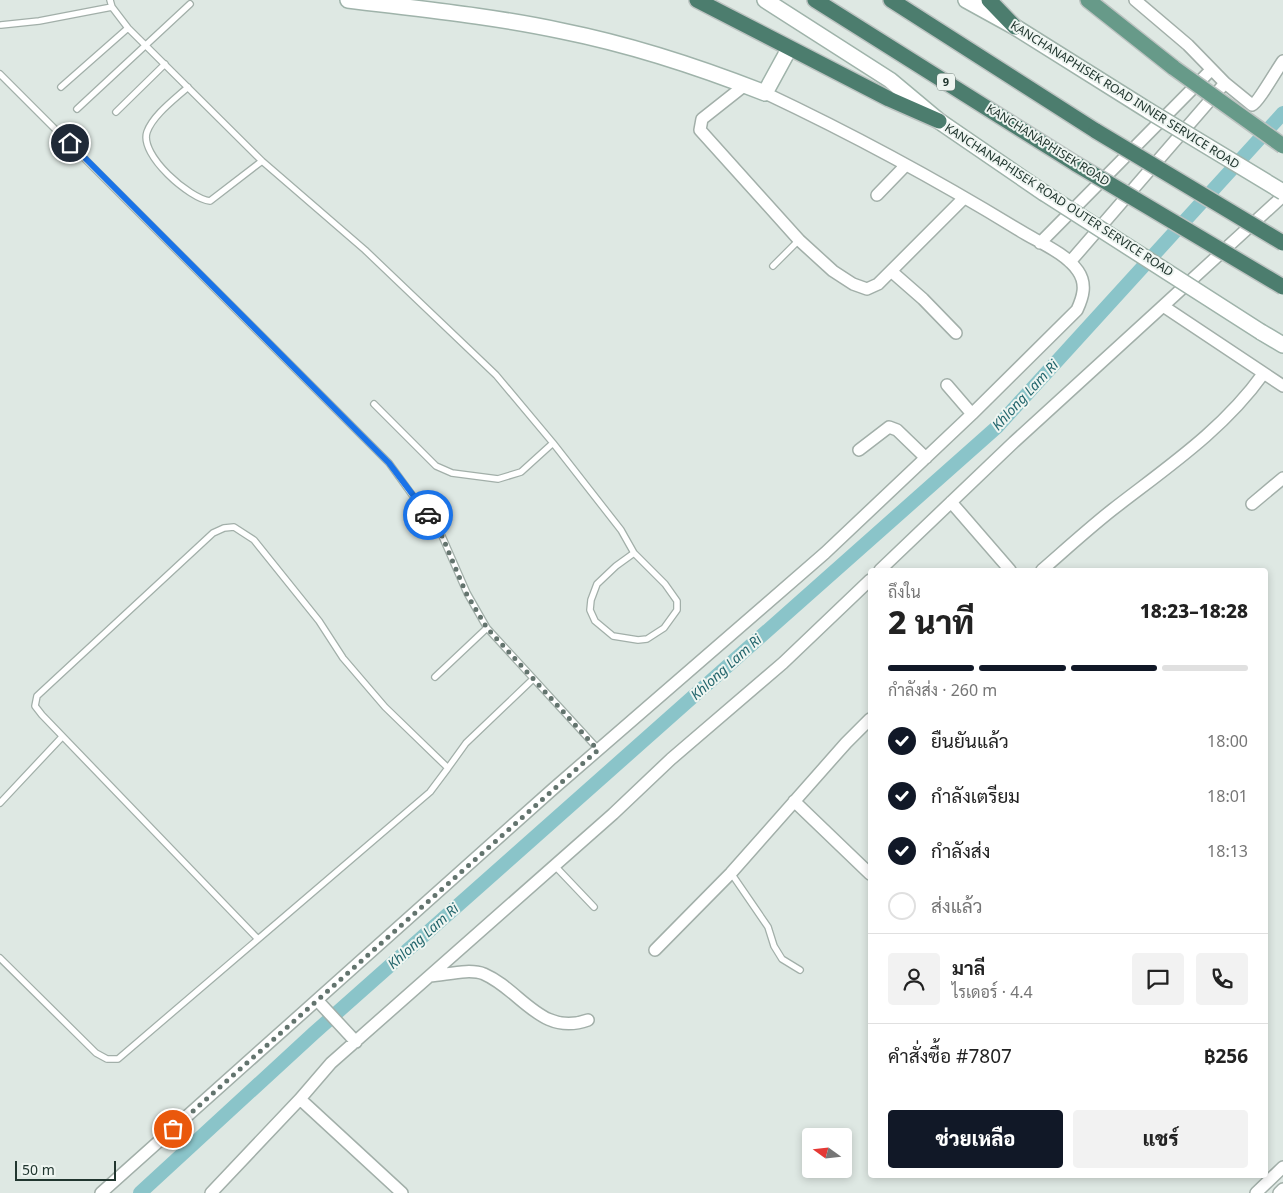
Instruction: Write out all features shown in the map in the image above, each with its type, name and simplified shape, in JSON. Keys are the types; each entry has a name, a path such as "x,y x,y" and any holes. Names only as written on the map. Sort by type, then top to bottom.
{"highway":[{"path":"698,0 789,49 889,99 939,121"},
{"name":"KANCHANAPHISEK ROAD","path":"816,0 1076,164 1283,287"},
{"path":"891,0 1096,131 1283,243"},
{"path":"989,0 1015,27"}],"main road":[{"path":"348,0 562,30 634,48 765,93 789,49"},
{"name":"KANCHANAPHISEK ROAD OUTER SERVICE ROAD","path":"765,0 890,80 939,121 1044,193 1261,332 1283,344"},
{"name":"KANCHANAPHISEK ROAD INNER SERVICE ROAD","path":"966,0 1015,27 1283,192"},
{"path":"1088,0 1174,68 1283,146"}],"street":[{"path":"1135,0 1188,46 1225,84 1249,103 1254,104 1283,61"},
{"path":"1040,243 1210,70"},
{"path":"1070,262 1225,84"},
{"path":"745,85 702,118 700,130 798,240 833,271 862,288 872,288 964,198"},
{"path":"101,1193 319,1003 598,750 817,560 972,414 1077,310 1084,288 1082,277 1070,262 906,165 841,129 765,93"},
{"path":"877,194 906,165"},
{"path":"882,568 1142,324 1283,196"},
{"path":"891,271 923,299 956,333"},
{"path":"1159,310 1283,386"},
{"path":"1044,568 1112,511 1173,465 1240,404 1263,374"},
{"path":"947,385 972,414"},
{"path":"859,450 890,427 896,430 926,458"},
{"path":"1252,504 1283,478"},
{"path":"951,502 1008,568"},
{"path":"211,1193 332,1063 555,866 671,759 783,663 868,582"},
{"path":"655,950 731,873 868,721"},
{"path":"794,801 868,872"},
{"path":"430,976 462,973 483,974 550,1021 577,1024 588,1020"},
{"path":"319,1003 356,1042"},
{"path":"300,1099 402,1193"},
{"path":"1256,1193 1283,1167"},
{"path":"1279,1193 1283,1189"}],"lane":[{"path":"110,0 112,7 128,28 262,161 365,250 496,375 553,443 621,530 634,553 665,584 677,601 677,610 664,628 647,639 638,640 613,636 603,630 595,621 590,610 591,600 597,584 616,566 634,553"},
{"path":"77,109 190,4"},
{"path":"1,25 39,21 112,7"},
{"path":"61,87 128,28"},
{"path":"116,112 165,64"},
{"path":"0,74 389,463 442,536 466,593 487,628 532,680 598,750"},
{"path":"188,87 153,123 146,137 148,146 157,162 176,182 198,199 210,201 262,161"},
{"path":"773,266 798,240"},
{"path":"374,404 436,466 452,473 498,479 521,472 553,443"},
{"path":"258,940 62,737 35,706 37,696 213,533 224,528 234,527 254,540 319,621 343,658 385,707 448,768"},
{"path":"435,677 487,628"},
{"path":"0,958 96,1053 107,1059 118,1058 430,792 466,744 532,680"},
{"path":"0,802 62,737"},
{"path":"555,866 594,907"},
{"path":"731,873 768,927 774,946 782,958 800,970"}],"waterway":[{"name":"Khlong Lam Ri","path":"140,1193 314,1033 997,427 1283,113"}],"way so far":[{"path":"173,1129 598,750 532,680 487,628 466,593 442,536 428,515"}],"route":[{"path":"70,143 308,385 389,463 428,515"}]}
